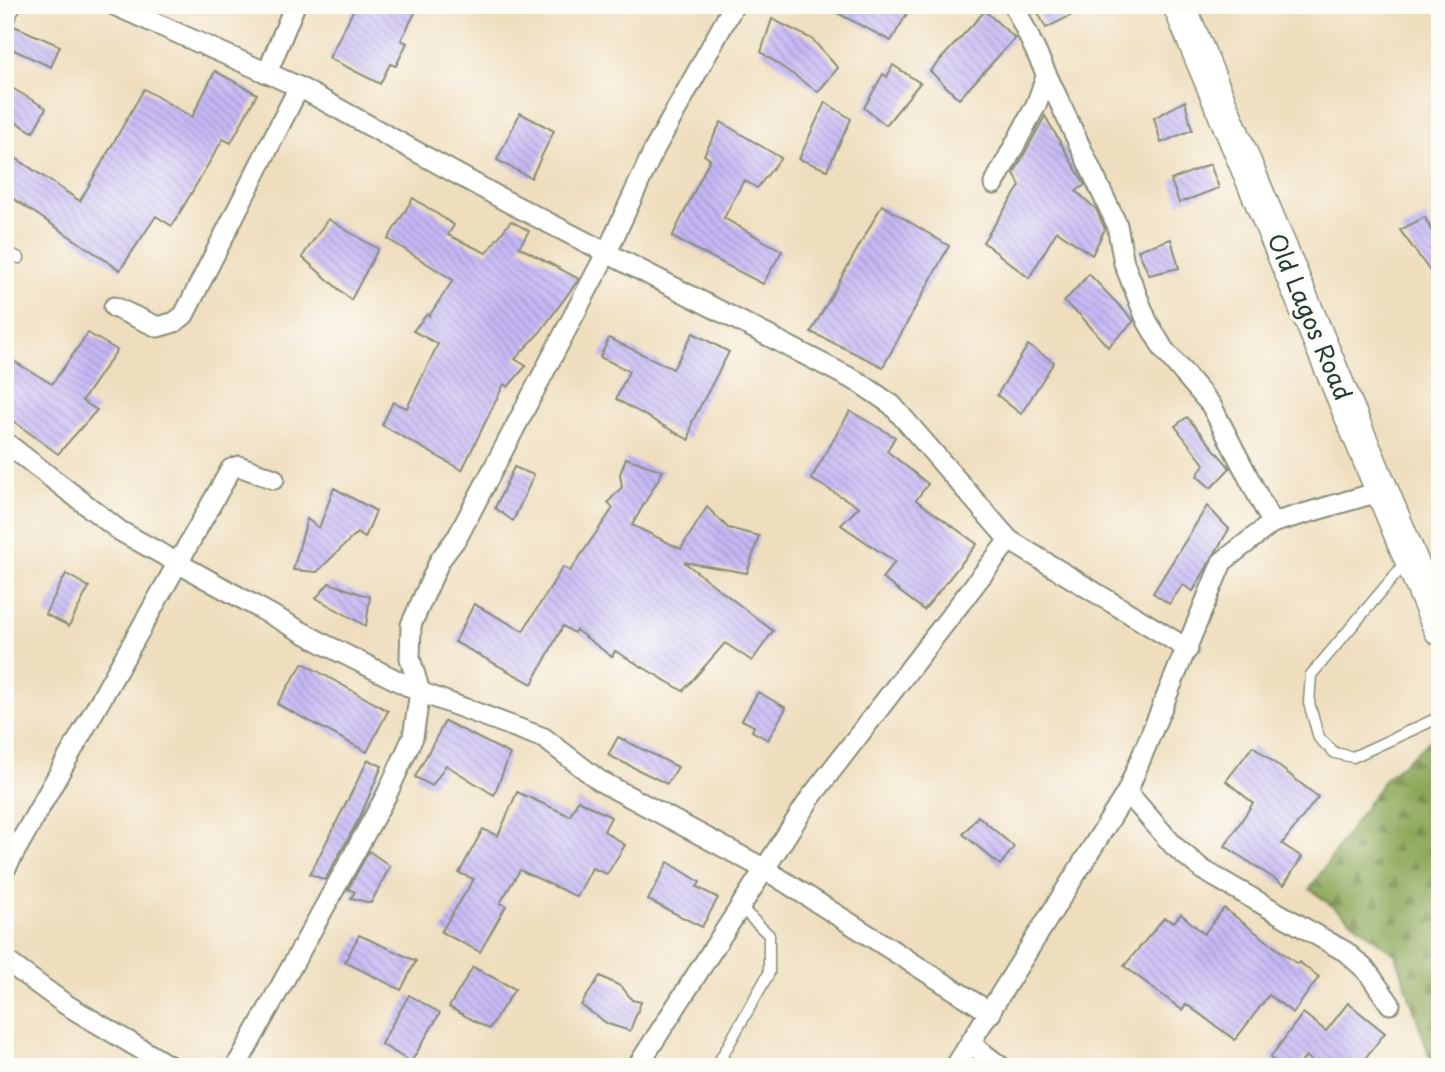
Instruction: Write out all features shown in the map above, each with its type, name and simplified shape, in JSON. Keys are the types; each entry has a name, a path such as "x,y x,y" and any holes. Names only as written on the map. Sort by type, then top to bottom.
{"main road":[{"name":"Old Lagos Road","path":"1179,5 1440,629"}],"street":[{"path":"114,5 299,87 506,201 860,383 892,405 1009,540 1188,649"},
{"path":"267,73 295,5"},
{"path":"236,1067 387,794 413,737 420,692 410,658 411,625 421,600 440,560 458,536 607,252 654,150 734,5"},
{"path":"1014,5 1117,225 1125,263 1147,321 1164,350 1211,405 1272,523"},
{"path":"994,184 1036,105 1046,77"},
{"path":"114,307 158,327 175,322 184,315 299,87"},
{"path":"5,442 120,531 324,644 420,692 544,738 600,780 763,868 991,1013"},
{"path":"5,869 119,662 179,564 230,469 239,466 274,479"},
{"path":"955,1067 1127,792 1188,649 1200,608 1222,562 1272,523 1382,491"},
{"path":"637,1067 811,797 1009,540"},
{"path":"1127,792 1174,846 1203,870 1346,952 1367,971 1390,1004"},
{"path":"5,960 65,1004 171,1067"},
{"path":"971,1044 1002,1067"}],"lane":[{"path":"7,23 16,5"},
{"path":"5,251 19,258"},
{"path":"1410,558 1311,675 1309,703 1319,738 1335,753 1353,757 1440,717"},
{"path":"716,1067 769,973 769,935 741,908"}],"green space":[{"path":"1432,739 1440,753 1440,1067 1433,1067 1396,955 1310,889 1384,780"}],"building":[{"path":"356,5 419,5 401,40 407,43 396,66 390,64 380,84 329,58"},
{"path":"822,5 912,5 891,41"},
{"path":"1034,5 1092,5 1046,28"},
{"path":"985,11 1015,38 959,99 930,71"},
{"path":"772,19 812,39 838,68 818,92 761,52"},
{"path":"14,26 60,46 51,67 5,46 5,30"},
{"path":"893,65 920,83 886,125 864,108 883,74 887,77"},
{"path":"215,71 257,94 231,143 223,139 172,226 156,216 120,270 5,193 5,170 14,157 80,201 144,89 192,117"},
{"path":"5,84 46,108 33,132 5,116"},
{"path":"1185,101 1192,130 1161,143 1154,118"},
{"path":"825,102 851,119 827,170 799,159"},
{"path":"520,113 554,131 531,178 497,160"},
{"path":"1045,116 1085,185 1076,191 1096,209 1105,229 1092,255 1057,231 1029,278 983,242 1020,186 1014,173"},
{"path":"721,122 781,158 757,188 744,180 724,218 782,251 763,284 672,237 710,159 704,155"},
{"path":"1210,164 1219,188 1179,203 1171,180"},
{"path":"413,198 454,225 448,235 486,253 511,221 529,231 519,247 579,279 540,332 515,359 526,366 508,387 504,384 462,470 382,425 393,402 407,408 438,344 413,331 427,314 429,316 453,280 388,239"},
{"path":"882,205 949,246 883,367 811,332"},
{"path":"1425,217 1440,249 1440,285 1400,230"},
{"path":"328,219 378,249 351,300 302,257"},
{"path":"1171,239 1179,268 1149,275 1138,250"},
{"path":"1089,274 1134,321 1108,347 1081,316 1064,302"},
{"path":"88,333 117,350 82,401 97,410 58,454 5,415 5,356 52,384"},
{"path":"693,333 729,352 692,422 689,440 616,399 629,371 600,357 609,338 673,369"},
{"path":"1028,345 1054,362 1021,414 997,395"},
{"path":"850,411 895,437 887,451 928,484 916,500 977,544 924,610 882,578 895,562 841,525 859,507 811,479"},
{"path":"1187,417 1230,468 1211,488 1197,476 1204,464 1175,426"},
{"path":"626,458 663,471 632,525 681,549 707,507 728,528 759,536 747,573 684,562 773,631 752,661 725,643 683,691 615,651 612,657 576,630 574,633 563,626 532,684 455,642 474,604 523,631 563,567 570,571 613,508 608,502 622,487 620,474"},
{"path":"514,467 534,475 513,521 495,508"},
{"path":"334,488 376,511 365,538 357,533 317,572 293,570 307,519 319,528"},
{"path":"1207,506 1229,529 1193,591 1183,585 1169,604 1153,593"},
{"path":"66,574 89,587 69,626 45,614"},
{"path":"329,583 370,597 366,626 316,598"},
{"path":"303,663 388,711 367,752 277,704"},
{"path":"758,692 786,708 768,740 752,731 754,726 742,720"},
{"path":"445,721 510,754 494,795 446,765 432,786 415,777"},
{"path":"618,737 678,767 667,784 608,755"},
{"path":"1253,746 1318,797 1282,844 1302,857 1284,885 1225,846 1253,803 1226,781"},
{"path":"368,760 382,766 360,817 325,880 310,874"},
{"path":"517,792 570,816 578,800 611,817 604,831 625,845 607,874 592,868 577,897 520,870 500,903 506,906 480,952 441,932 474,879 459,873 483,829 498,836"},
{"path":"978,816 1014,847 1000,865 963,834"},
{"path":"369,851 390,866 371,903 351,898 355,892 348,889"},
{"path":"668,862 700,882 697,887 718,898 702,927 648,900"},
{"path":"1224,908 1297,964 1299,962 1319,977 1293,1013 1269,995 1235,1040 1186,1004 1182,1010 1124,966 1164,918 1174,922 1181,914 1204,934"},
{"path":"359,935 416,961 401,990 345,962"},
{"path":"473,967 515,989 489,1029 449,1007"},
{"path":"600,976 622,987 632,1000 641,1002 630,1031 608,1024 581,1005"},
{"path":"409,995 440,1013 411,1062 381,1044"},
{"path":"1348,1003 1385,1033 1358,1067 1319,1067 1306,1056 1298,1067 1282,1067 1270,1058 1303,1013 1326,1031"}]}
